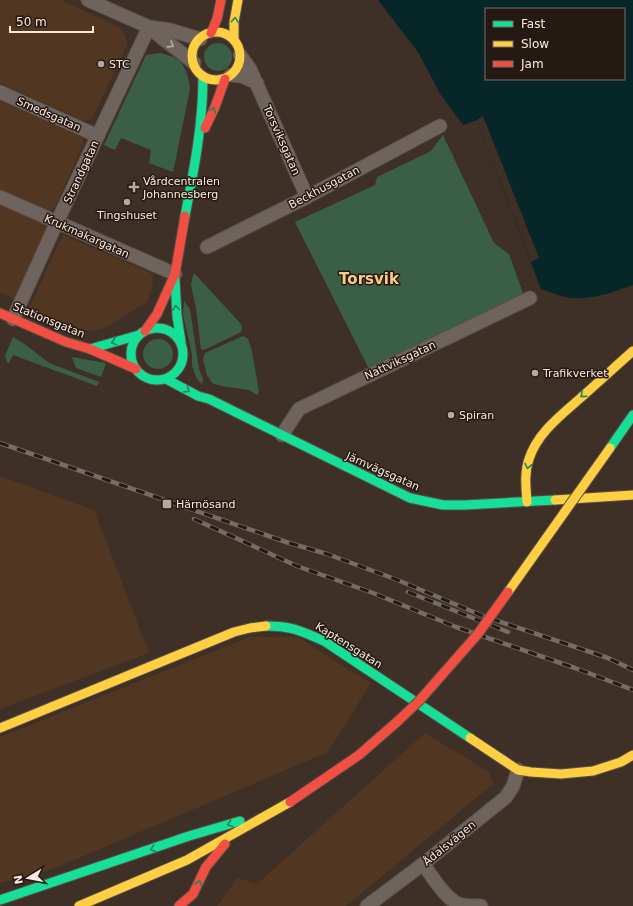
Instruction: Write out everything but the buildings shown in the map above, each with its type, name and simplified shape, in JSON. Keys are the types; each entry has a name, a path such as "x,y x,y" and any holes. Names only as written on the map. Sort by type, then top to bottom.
{"main road":[{"path":"221,0 217,19 193,50 192,57 197,70 203,76 217,80 228,77"},
{"path":"234,40 234,22 238,0"},
{"path":"199,140 228,77 236,69 240,55 234,40 227,35 219,33 205,36"},
{"path":"175,274 157,314 135,341 132,348 132,362 136,369 142,375 150,379 166,379 174,375 182,364 183,349 177,316 175,274 199,140 203,96 203,76"},
{"name":"Stationsgatan","path":"0,313 66,342 90,349 136,369"},
{"path":"142,333 153,328 161,328 176,335 181,342"},
{"name":"Stationsgatan","path":"90,349 142,333"},
{"path":"527,502 527,466 535,446 543,434 558,418 633,351"},
{"path":"182,364 188,374"},
{"name":"Järnvägsgatan","path":"166,379 199,398 209,399 344,467 410,498 443,504 465,505 633,496"},
{"name":"Järnvägsgatan","path":"197,384 209,399"},
{"path":"79,906 187,860 281,808 359,755 418,701 477,634 633,415"},
{"name":"Kaptensgatan","path":"0,728 234,632 254,627 278,627 302,631 324,641 518,770 530,773 557,774 584,772 632,759"},
{"path":"0,900 190,836 281,808"},
{"path":"179,906 191,898 197,889 199,881 209,862 233,835"}],"street":[{"path":"88,0 149,26 205,36"},
{"path":"149,26 164,41 180,50 194,63"},
{"name":"Strandgatan","path":"13,319 149,26"},
{"name":"Torsviksgatan","path":"240,55 250,69 307,197"},
{"path":"228,77 242,76 256,83"},
{"name":"Smedsgatan","path":"0,92 98,136"},
{"name":"Beckhusgatan","path":"207,246 307,197 440,126"},
{"name":"Krukmakargatan","path":"0,197 175,274"},
{"name":"Nattviksgatan","path":"282,436 298,409 530,298"},
{"name":"Ådalsvägen","path":"367,906 423,864 506,797 513,786 518,770"},
{"path":"423,864 450,899 463,906 481,906"}],"shaded area":[{"path":"0,0 61,0 121,28 128,43 92,119 84,121 0,83"},
{"path":"0,101 83,137 83,144 55,207 49,212 0,190"},
{"path":"0,203 45,223 49,233 17,300 0,292"},
{"path":"63,235 151,273 153,279 152,288 147,302 105,328 92,331 75,328 29,308"},
{"path":"0,476 94,510 149,653 0,709"},
{"path":"250,637 297,637 371,683 328,752 53,869 0,883 0,737"},
{"path":"425,733 489,772 493,784 346,906 217,906 237,878 257,884"}],"green space":[{"path":"218,43 228,47 232,57 228,67 218,71 208,67 204,57 208,47"},
{"path":"161,53 174,57 183,65 189,81 190,89 173,172 149,163 151,150 121,138 115,150 104,145 146,55"},
{"path":"443,135 494,243 509,254 524,296 369,369 295,222 375,185 377,177 431,151"},
{"path":"195,274 241,324 242,328 241,332 204,350 201,349 196,308 191,285 193,275"},
{"path":"184,301 190,309 199,369 203,379 202,384 197,379 192,366 192,354 183,315"},
{"path":"243,336 248,339 252,351 259,392 257,395 249,390 221,386 212,383 207,375 203,359 205,353"},
{"path":"13,337 49,363 99,382 97,386 13,355 9,363 7,362 5,356"},
{"path":"158,339 169,343 173,354 169,365 158,369 147,365 143,354 147,343"},
{"path":"72,357 106,363 101,377 76,368"}],"water":[{"path":"378,0 633,0 633,285 603,295 587,298 564,297 541,289 477,120 463,125 441,95 418,52"}],"pier":[{"path":"483,116 539,258 531,262 477,120"}],"railway":[{"path":"0,443 286,542 327,554 395,579 483,616 608,658 633,670"},
{"path":"194,519 297,566 373,593 456,627 575,668 633,690"},
{"path":"408,592 508,632"}],"traffic: fast":[{"path":"185,216 200,129 203,76"},
{"path":"175,280 177,316 181,342"},
{"path":"157,328 171,332 179,340 183,354 179,368 171,376 157,380 143,376 135,368 131,354 135,340 143,332 157,328"},
{"path":"90,349 139,335"},
{"path":"166,379 198,396 209,399 410,498 443,505 555,500"},
{"path":"610,448 633,415"},
{"path":"266,626 283,627 296,630 324,641 470,738"},
{"path":"0,900 189,836 240,821"}],"traffic: slow":[{"path":"234,40 234,22 238,0"},
{"path":"216,32 225,34 233,39 238,47 240,56 238,65 233,73 225,78 216,80 207,78 199,73 194,65 192,56 194,47 199,39 207,34 216,32"},
{"path":"527,502 526,470 533,449 545,431 552,423 633,351"},
{"path":"508,592 610,448"},
{"path":"555,500 633,495"},
{"path":"0,728 234,632 266,626"},
{"path":"470,738 518,770 531,772 561,774 593,771 621,762 633,755"},
{"path":"79,906 187,860 290,802"}],"traffic: jam":[{"path":"211,33 217,19 221,0"},
{"path":"205,128 215,107 225,79"},
{"path":"145,331 157,314 175,274 185,216"},
{"path":"0,313 66,342 90,349 136,369"},
{"path":"398,721 419,701 477,635 508,592"},
{"path":"290,802 359,755 398,721"},
{"path":"179,906 193,894 206,867 225,844"}],"place":[{"name":"STC","path":"101,64"},
{"name":"Vårdcentralen Johannesberg","path":"134,187"},
{"name":"Tingshuset","path":"127,202"},
{"name":"Trafikverket","path":"535,373"},
{"name":"Spiran","path":"451,415"},
{"name":"Härnösand","path":"167,504"}],"district":[{"name":"Torsvik","path":"369,279"}]}
